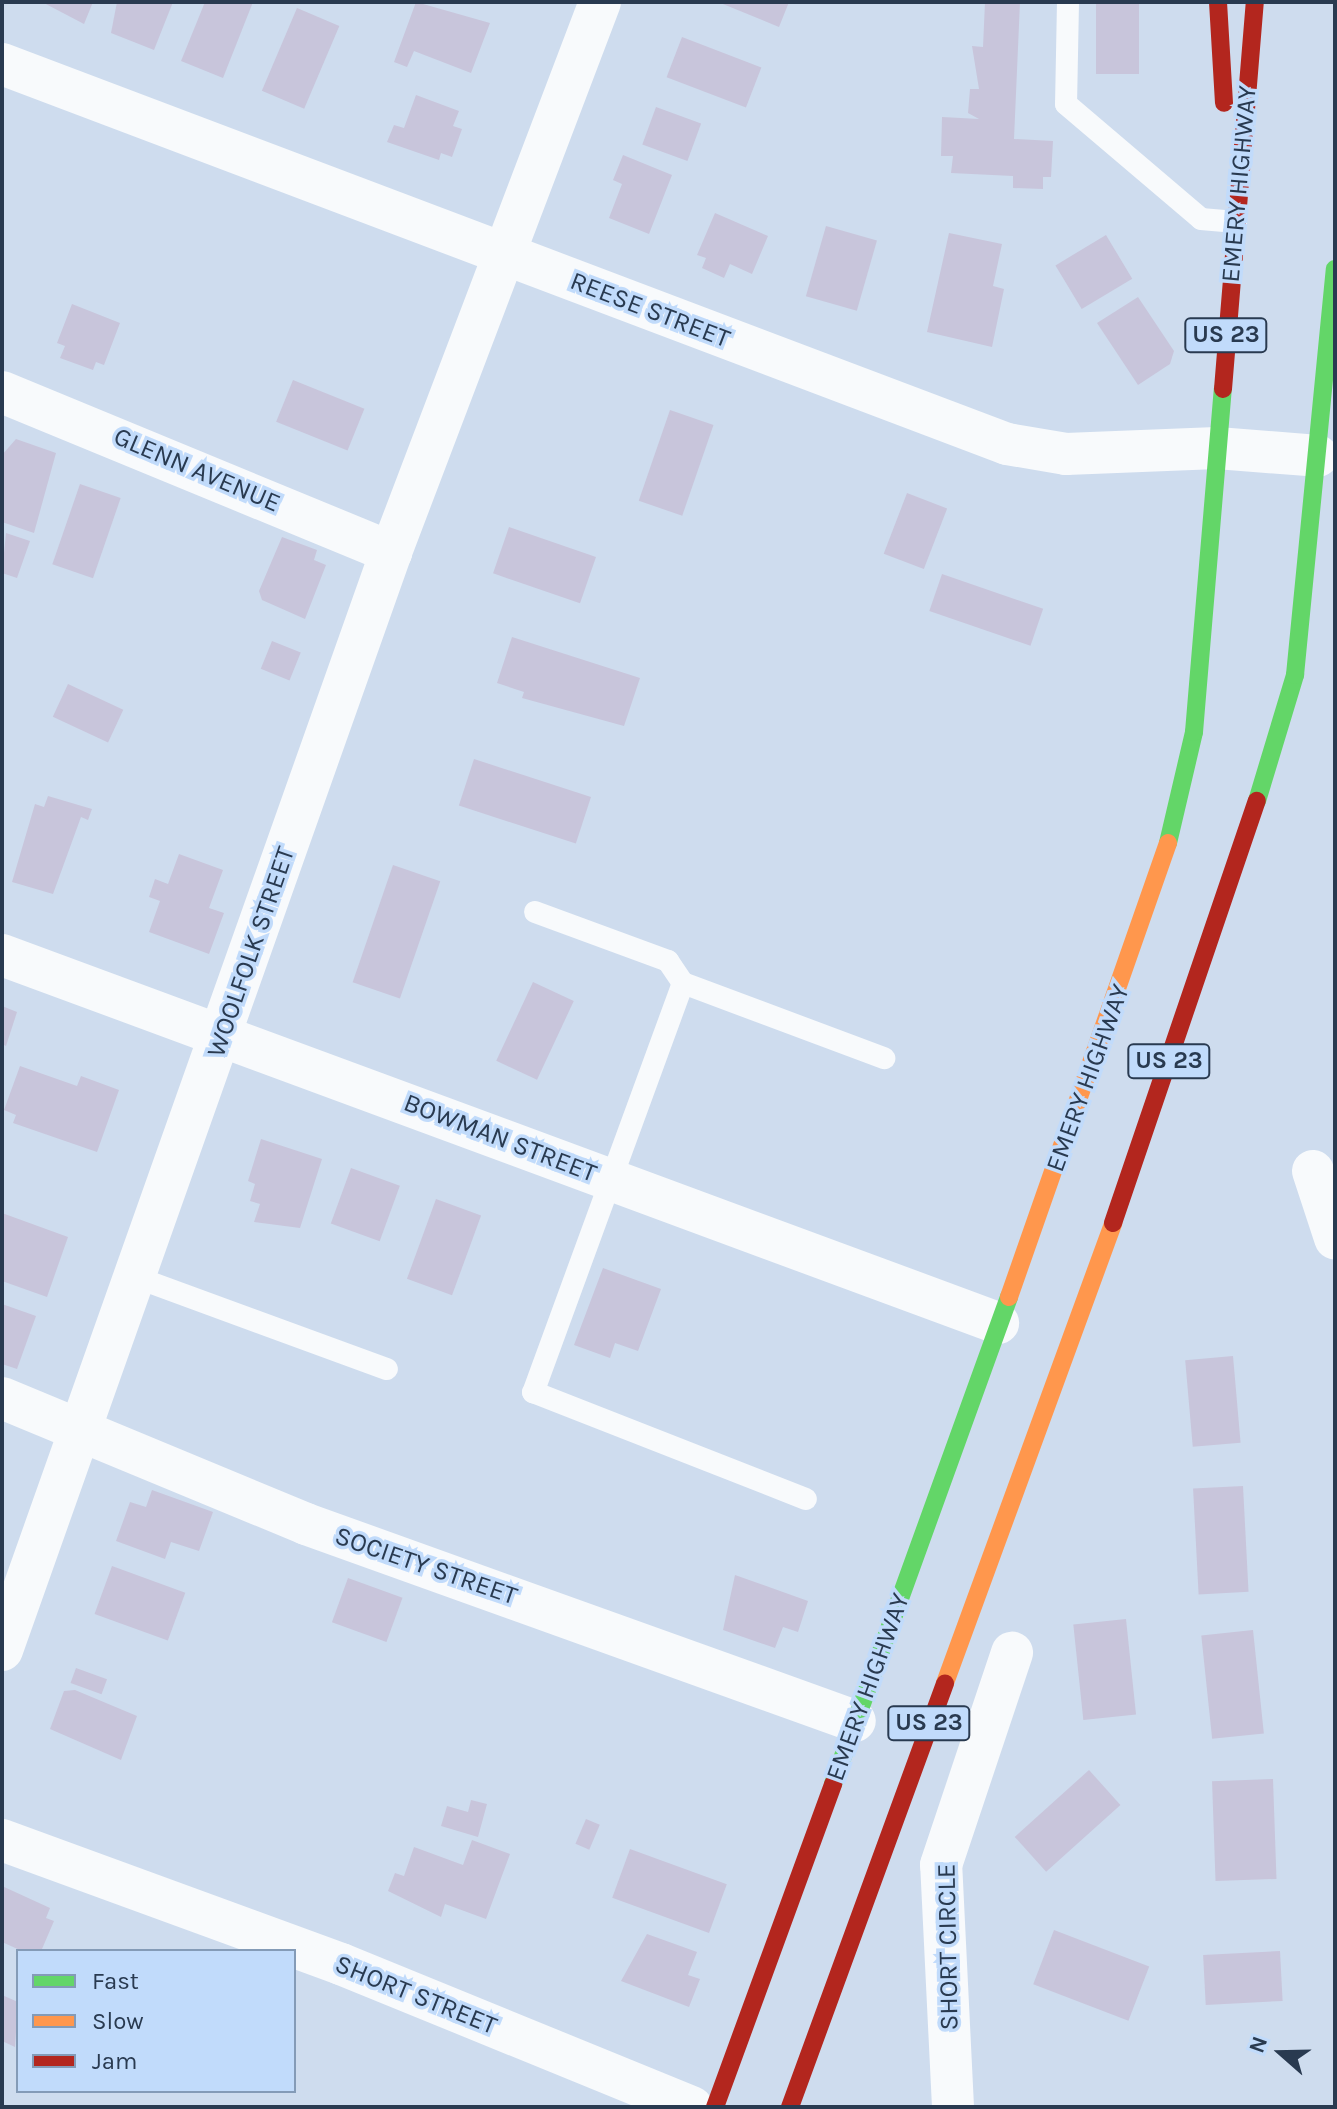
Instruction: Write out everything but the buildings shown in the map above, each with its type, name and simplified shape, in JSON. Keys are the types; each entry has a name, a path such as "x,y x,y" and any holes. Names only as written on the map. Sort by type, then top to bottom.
{"highway":[{"path":"1218,2 1236,222"},
{"name":"EMERY HIGHWAY","path":"715,2107 998,1323 1179,807 1194,732 1255,2"},
{"name":"US 23","path":"790,2107 1265,780 1295,675 1335,269"}],"street":[{"name":"WOOLFOLK STREET","path":"2,1650 86,1427 391,552 600,2"},
{"name":"REESE STREET","path":"2,64 1007,444 1066,454 1217,448 1318,456"},
{"name":"GLENN AVENUE","path":"2,392 391,552"},
{"name":"BOWMAN STREET","path":"2,955 998,1323"},
{"path":"1313,1171 1335,1238"},
{"name":"SOCIETY STREET","path":"2,1398 86,1427 306,1524 855,1721"},
{"name":"SHORT CIRCLE","path":"953,2107 941,1865 1012,1653"},
{"name":"SHORT STREET","path":"2,1840 341,1964 692,2107"}],"lane":[{"path":"1068,2 1066,104 1201,219 1236,222"},
{"path":"535,912 668,961 683,983 884,1058"},
{"path":"683,983 533,1392 806,1499"},
{"path":"138,1278 387,1369"}],"traffic: fast":[{"path":"1257,801 1295,675 1335,269"},
{"path":"1168,843 1194,732 1223,389"},
{"path":"833,1784 1009,1297"}],"traffic: slow":[{"path":"1009,1297 1168,843"},
{"path":"945,1683 1113,1223"}],"traffic: jam":[{"path":"1218,2 1224,103"},
{"path":"1223,389 1255,2"},
{"path":"1113,1223 1257,801"},
{"path":"790,2107 945,1683"},
{"path":"715,2107 833,1784"}]}
